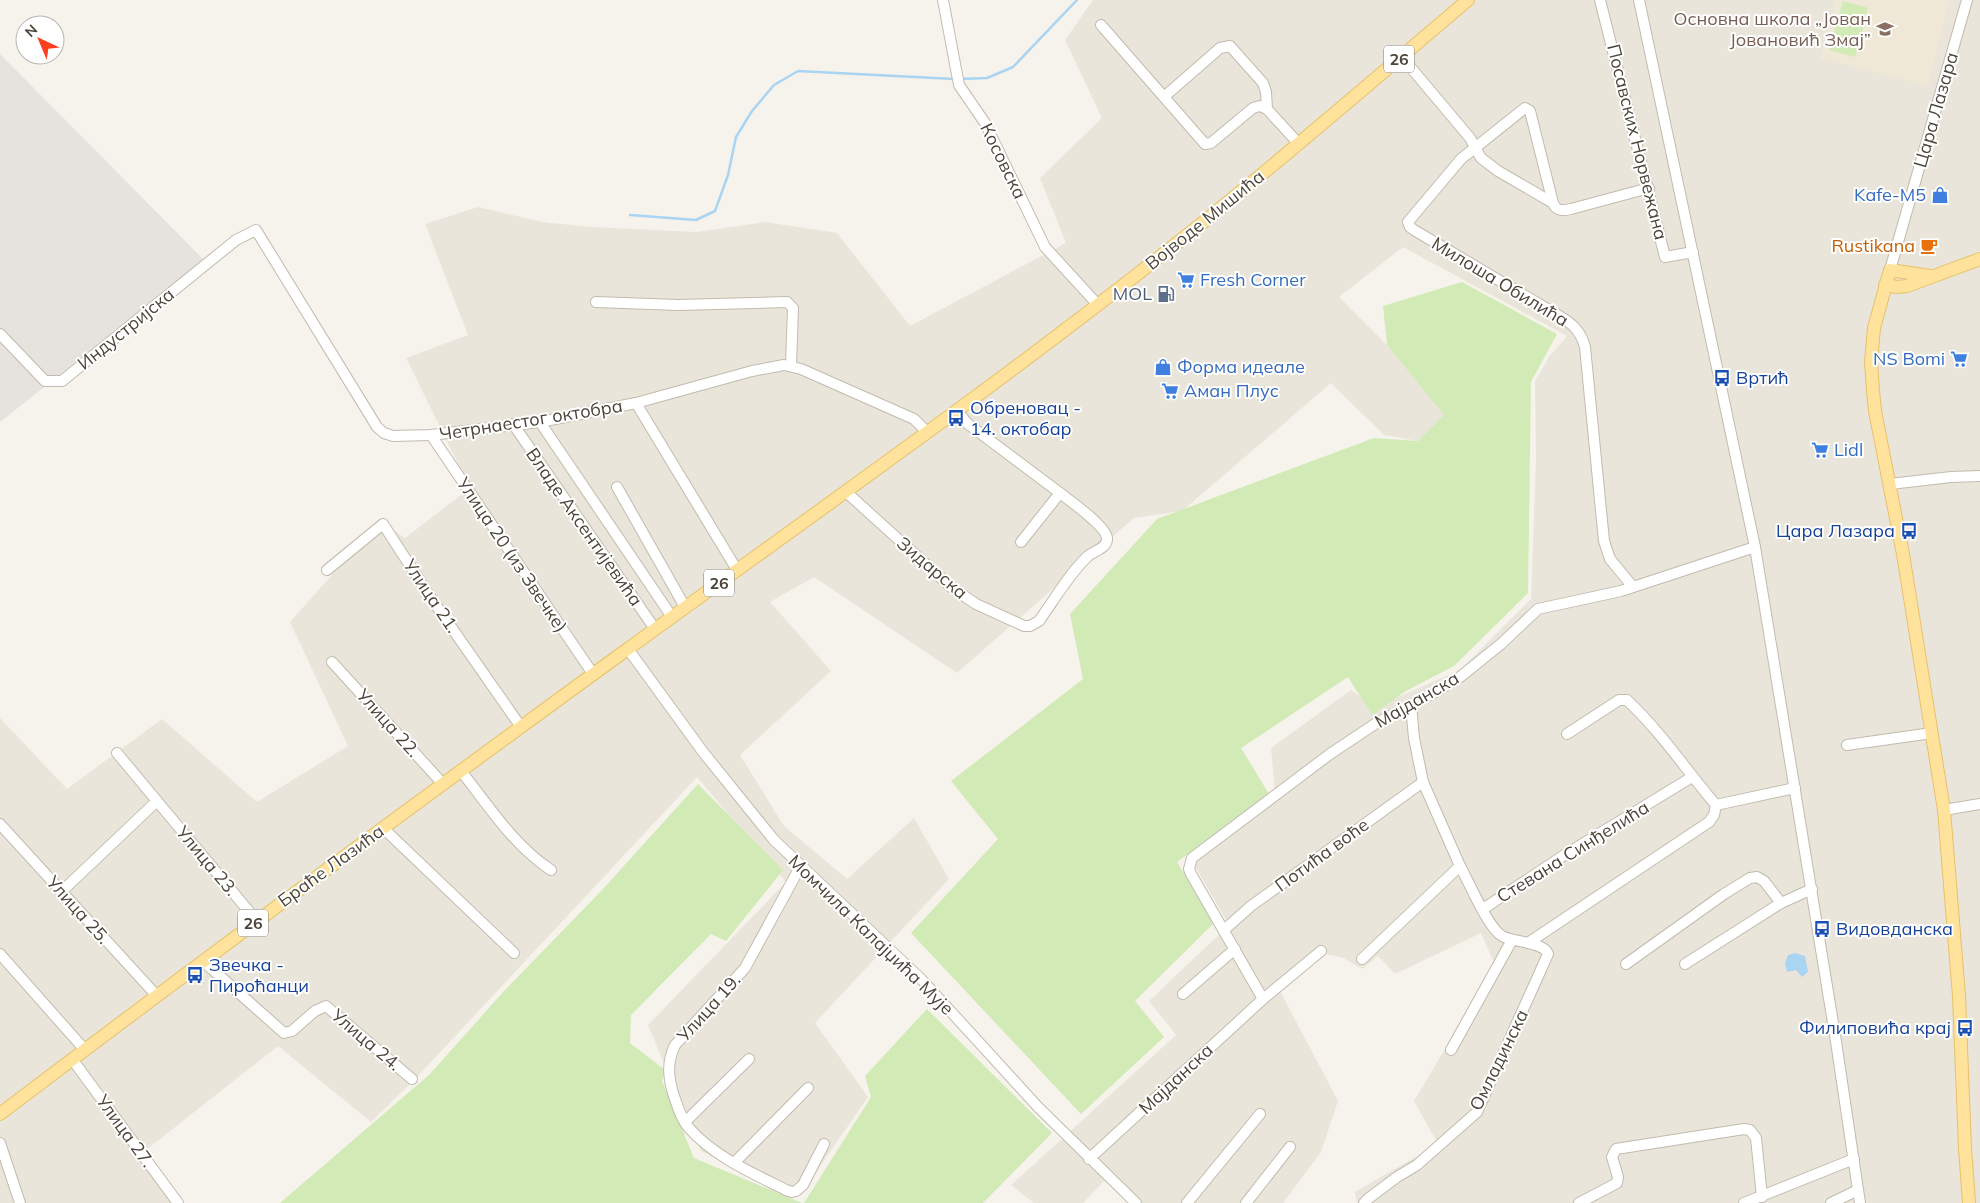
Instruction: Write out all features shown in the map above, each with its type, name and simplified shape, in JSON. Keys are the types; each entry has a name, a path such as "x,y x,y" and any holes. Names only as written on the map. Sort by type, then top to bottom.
{"main road":[{"name":"Војводе Мишића","path":"845,491 1098,305 1192,232 1468,0"},
{"path":"1885,285 1907,286 1930,276 1960,268 1980,259"},
{"path":"1890,270 1910,275 1930,276"},
{"name":"Цара Лазара","path":"1890,270 1874,328 1871,362 1875,411 1890,484 1944,810 1959,996 1965,1154 1969,1203"},
{"name":"26","path":"593,674 845,491"},
{"name":"Браће Лазића","path":"0,1114 257,920 593,674"}],"street":[{"name":"Косовска","path":"943,0 959,85 985,123 1045,247 1098,305"},
{"name":"Посавских Норвежана","path":"1600,0 1666,257 1693,252"},
{"path":"1639,0 1755,547 1812,889 1860,1203"},
{"name":"Цара Лазара","path":"1890,270 1967,0"},
{"path":"1101,25 1205,144 1211,143 1253,108 1260,106 1267,109 1299,144"},
{"path":"1165,96 1220,48 1230,46 1263,83 1266,92 1267,109"},
{"path":"1401,56 1470,138 1486,163 1552,203"},
{"path":"1475,148 1523,109 1529,109 1552,203 1556,209 1562,211 1649,188"},
{"name":"Милоша Обилића","path":"1475,148 1461,159 1408,222 1410,227 1561,316 1575,327 1580,334 1585,347 1604,541 1610,559 1633,587"},
{"name":"Индустријска","path":"0,334 45,381 62,381 236,240 256,230"},
{"name":"Четрнаестог октобра","path":"256,230 377,427 384,433 393,436 431,435 540,422 636,403 752,371 784,364 791,365"},
{"path":"596,302 678,305 787,302 793,308 791,365 914,419 927,432"},
{"path":"636,403 737,570"},
{"path":"956,410 968,424 1060,493 1021,542"},
{"path":"540,422 672,617"},
{"name":"Владе Аксентијевића","path":"513,424 655,630"},
{"name":"Улица 20 (из Звечке)","path":"431,435 593,674"},
{"path":"1890,484 1928,479 1980,476"},
{"path":"617,487 685,607"},
{"name":"Зидарска","path":"845,491 950,587 965,598 1018,624 1030,626 1038,621 1086,559 1105,545 1107,541 1107,536 1100,526 1060,493"},
{"name":"Улица 21.","path":"327,570 383,524 433,601 521,727"},
{"name":"Мајданска","path":"1263,999 1191,874 1189,869 1192,858 1330,754 1375,724 1439,690 1460,676 1501,644 1538,608 1604,596 1755,547"},
{"name":"Момчила Калајџића Мује","path":"628,649 703,752 774,840 800,867 869,928 922,980 1038,1107 1136,1203"},
{"name":"Улица 22.","path":"332,662 444,784"},
{"path":"1567,734 1619,700 1627,700 1663,737 1716,806"},
{"path":"1362,959 1460,866 1423,782 1414,738 1411,705"},
{"path":"1846,745 1932,733"},
{"name":"Улица 23.","path":"117,753 257,920"},
{"path":"461,772 521,845 536,860 551,870"},
{"name":"Стевана Синђелића","path":"1460,866 1482,909 1692,777"},
{"name":"Потића воће","path":"1224,930 1251,906 1423,782"},
{"path":"1716,806 1795,788"},
{"path":"61,892 157,801"},
{"path":"1944,810 1980,804"},
{"path":"1528,943 1709,822 1714,815 1716,806"},
{"name":"Улица 25.","path":"0,824 157,996"},
{"path":"383,828 514,953"},
{"name":"Улица 19.","path":"800,867 744,968 680,1038 672,1053 669,1064 670,1082 685,1122 697,1135 734,1163 792,1192 803,1185 824,1144"},
{"path":"1626,964 1724,894 1750,878 1756,877 1764,881 1781,903"},
{"path":"1685,964 1781,903 1812,889"},
{"name":"Омладинска","path":"1364,1203 1397,1177 1417,1165 1479,1110 1547,956 1548,952 1544,948 1512,940 1496,932 1482,909"},
{"path":"1451,1050 1512,940"},
{"path":"1183,994 1235,949"},
{"name":"Мајданска","path":"1089,1159 1263,999 1321,951"},
{"path":"0,954 85,1050"},
{"name":"Улица 24.","path":"203,961 284,1033 292,1031 315,1011 326,1006 412,1079"},
{"name":"Улица 27.","path":"72,1059 178,1203"},
{"path":"685,1122 749,1059"},
{"path":"734,1163 808,1088"},
{"path":"1187,1203 1260,1114"},
{"path":"1579,1203 1617,1183 1618,1176 1612,1157 1616,1150 1744,1129 1750,1130 1756,1138 1762,1197"},
{"path":"0,1143 20,1203"},
{"path":"1246,1203 1290,1147"},
{"path":"1744,1203 1854,1159"},
{"path":"1831,1203 1858,1190"}],"shaded area":[{"path":"1093,0 1980,0 1980,1203 1357,1203 1355,1192 1438,1144 1414,1101 1495,965 1481,933 1395,974 1378,956 1362,969 1344,958 1325,954 1280,991 1338,1101 1321,1152 1283,1203 1138,1203 1108,1177 1083,1203 1034,1203 1011,1185 1176,1035 1149,1001 1229,925 1193,863 1275,794 1271,748 1351,690 1375,707 1460,670 1531,599 1536,458 1535,381 1549,357 1567,336 1403,247 1339,297 1387,345 1445,415 1418,441 1384,435 1331,383 1182,511 1134,518 957,673 814,577 770,602 831,671 740,755 784,826 847,879 914,818 949,879 815,1023 868,1097 800,1195 701,1151 648,1025 786,882 697,777 417,1077 371,1122 278,1046 146,1150 183,1203 0,1203 0,718 67,789 162,719 257,802 348,746 290,622 380,521 405,538 470,488 406,358 468,335 425,224 478,207 542,222 591,227 697,232 765,222 837,233 910,326 1066,243 1040,178 1102,118 1065,40"},
{"name":"Основна школа „Јован Јовановић Змај”","path":"1835,0 1950,0 1928,86 1820,58"},
{"path":"0,54 204,260 0,422"}],"green space":[{"path":"1843,1 1868,8 1855,57 1829,50"},
{"path":"1462,282 1557,334 1531,382 1528,593 1454,666 1406,691 1372,715 1348,677 1241,748 1269,794 1177,862 1214,923 1135,1001 1164,1037 1081,1114 911,933 998,839 951,781 1083,679 1070,614 1157,519 1374,438 1418,441 1444,415 1387,345 1383,306"},
{"path":"698,784 783,870 726,941 711,934 631,1015 630,1043 665,1070 662,1081 694,1158 802,1203 280,1203 429,1075 505,990 603,889"},
{"path":"927,1009 1052,1133 983,1203 804,1203 871,1097 865,1076"}],"water":[{"path":"1795,953 1805,956 1808,972 1802,977 1796,970 1787,972 1785,963 1788,955"}],"waterway":[{"path":"960,79 987,78 1013,67 1077,0"},
{"path":"630,215 696,220 715,211 728,175 736,137 752,111 774,85 798,71 954,79"}],"place":[{"name":"Основна школа „Јован Јовановић Змај”","path":"1885,29"},
{"name":"Kafe-M5","path":"1940,195"},
{"name":"Rustikana","path":"1929,246"},
{"name":"Fresh Corner","path":"1186,280"},
{"name":"MOL","path":"1166,294"},
{"name":"NS Bomi","path":"1959,359"},
{"name":"Форма идеале","path":"1163,367"},
{"name":"Вртић","path":"1722,378"},
{"name":"Аман Плус","path":"1170,391"},
{"name":"Обреновац - 14. октобар","path":"956,418"},
{"name":"Lidl","path":"1820,450"},
{"name":"Цара Лазара","path":"1909,531"},
{"name":"Видовданска","path":"1822,929"},
{"name":"Звечка - Пироћанци","path":"195,975"},
{"name":"Филиповића крај","path":"1965,1028"}]}
